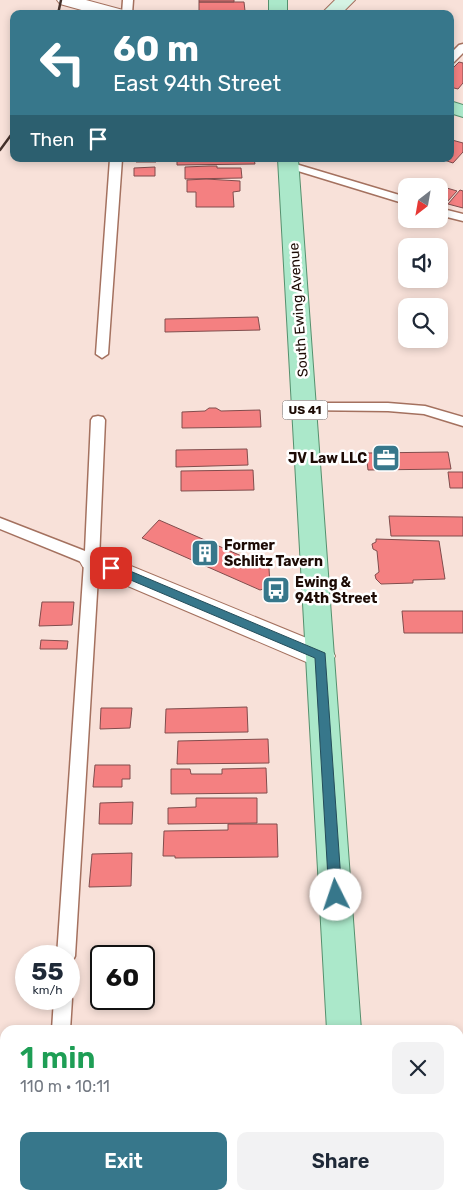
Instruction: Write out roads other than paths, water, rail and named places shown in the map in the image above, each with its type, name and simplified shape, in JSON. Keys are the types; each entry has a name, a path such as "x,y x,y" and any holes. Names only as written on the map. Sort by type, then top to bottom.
{"main road":[{"name":"South Ewing Avenue","path":"289,162 344,1025"}],"street":[{"path":"66,0 102,10"},
{"path":"335,10 346,0"},
{"path":"92,560 321,656"}],"lane":[{"path":"454,56 463,46"},
{"path":"102,354 116,162"},
{"path":"289,162 398,198"},
{"path":"448,214 463,218"},
{"path":"304,407 388,407 425,410 463,422"},
{"path":"67,945 92,560 98,420"},
{"path":"0,523 92,560"},
{"path":"61,1025 62,1010"}],"railway":[{"path":"59,10 61,0"},
{"path":"0,150 10,136"}],"place":[{"name":"JV Law LLC","path":"386,458"},
{"name":"Former Schlitz Tavern","path":"205,553"},
{"name":"Ewing & 94th Street","path":"276,590"}]}
